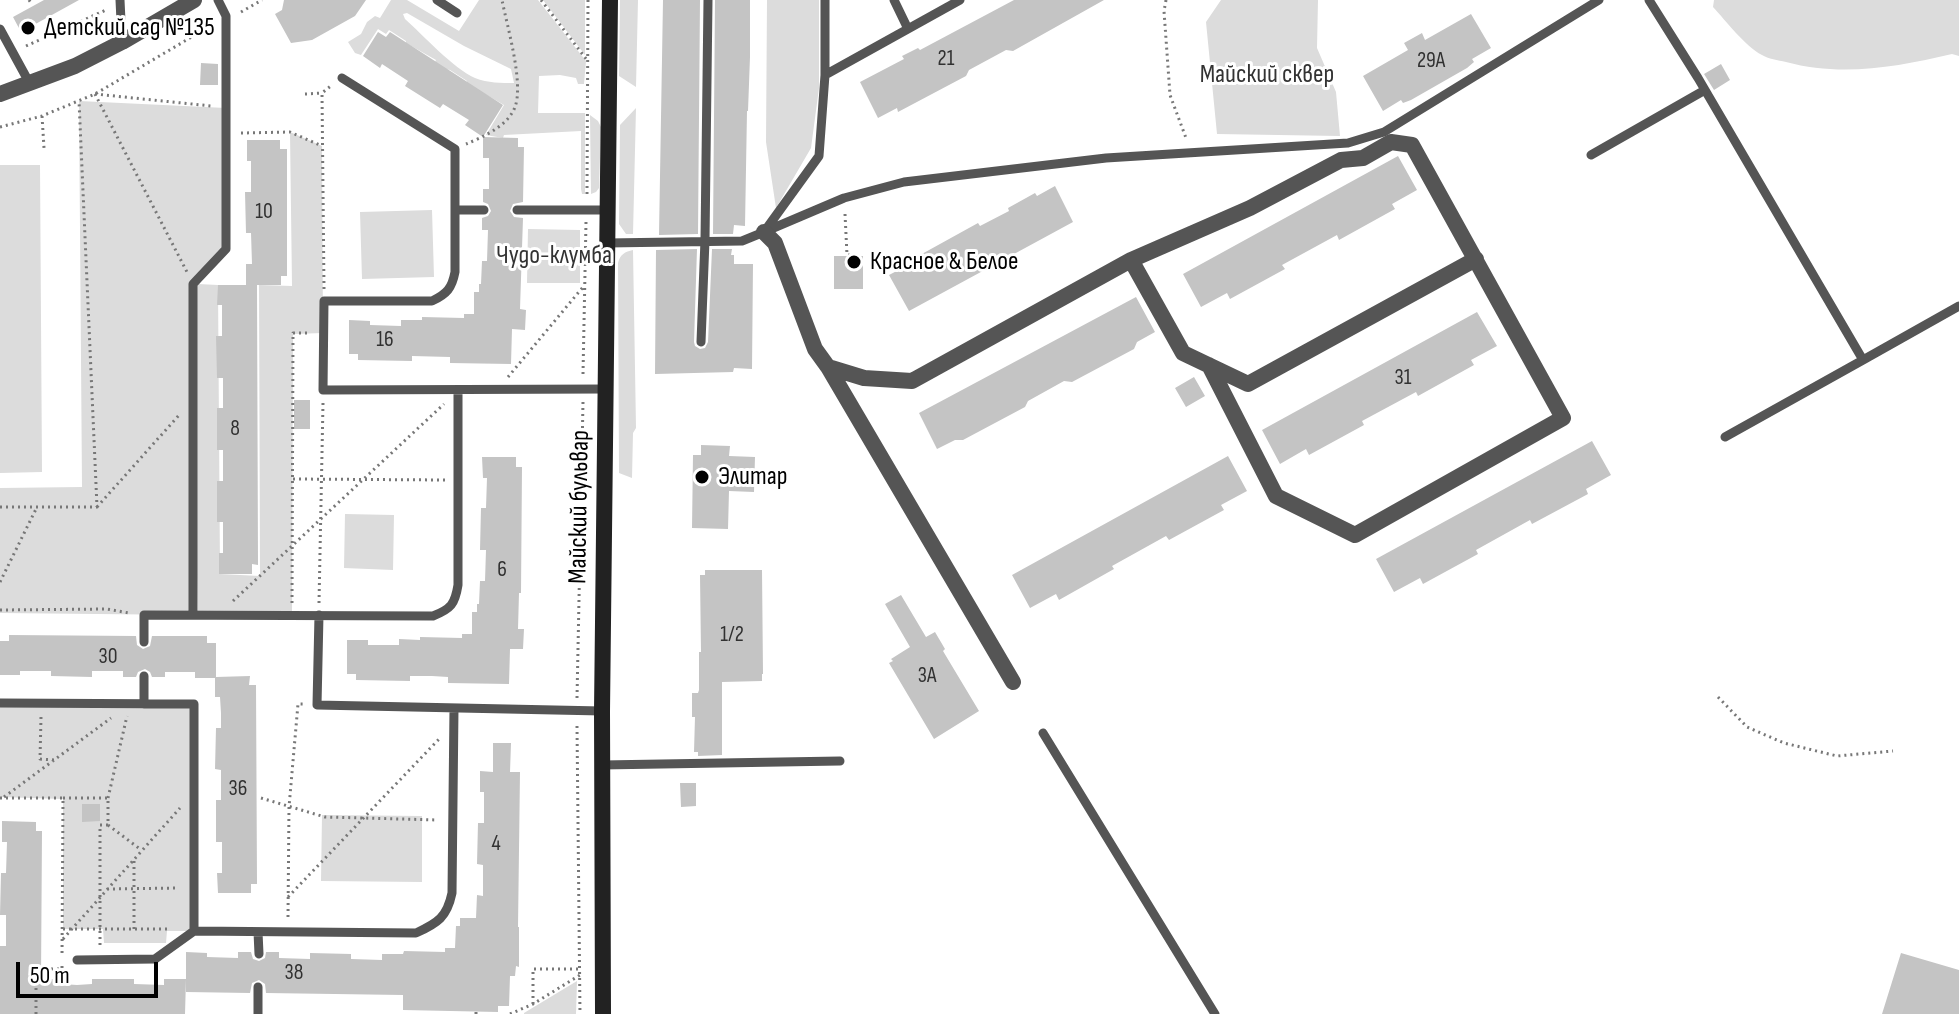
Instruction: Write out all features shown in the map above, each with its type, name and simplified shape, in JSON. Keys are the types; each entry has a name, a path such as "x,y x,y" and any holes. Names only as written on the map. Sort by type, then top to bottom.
{"main road":[{"name":"Майский бульвар","path":"603,1014 602,711 610,0"}],"street":[{"path":"0,94 75,66 194,0"},
{"path":"828,367 864,378 912,381 1131,260 1250,208 1341,160 1363,158 1391,142 1412,145 1563,418 1355,535 1276,496 1209,365"},
{"path":"764,232 775,243 815,349 1013,682"},
{"path":"1131,260 1183,353 1248,384 1476,259"}],"lane":[{"path":"120,0 122,42"},
{"path":"193,615 193,284 226,249 226,16 218,0"},
{"path":"437,0 457,13"},
{"path":"701,342 708,0"},
{"path":"764,232 819,156 825,75 825,0"},
{"path":"894,0 908,29"},
{"path":"825,75 960,0"},
{"path":"607,243 742,241 844,198 904,182 1106,158 1348,143 1384,132 1599,0"},
{"path":"1649,0 1863,360"},
{"path":"0,29 30,84"},
{"path":"342,78 455,149 455,272 452,287 432,301 324,301 323,390 606,389"},
{"path":"1591,155 1705,90"},
{"path":"455,210 484,210"},
{"path":"517,210 607,210"},
{"path":"1725,437 1959,306"},
{"path":"144,642 144,615 433,616 446,611 456,599 458,585 458,391"},
{"path":"319,615 317,705 602,711"},
{"path":"144,676 144,704"},
{"path":"0,703 194,704 194,930"},
{"path":"77,960 155,959 194,930 416,933 436,924 449,907 452,893 454,708"},
{"path":"1043,733 1215,1014"},
{"path":"602,765 840,761"},
{"path":"258,932 259,954"},
{"path":"258,987 258,1014"}],"path":[{"path":"12,51 106,11 105,0"},
{"path":"0,127 42,116 95,94 226,16 262,0"},
{"path":"455,149 486,135 504,122 515,108 518,86 502,0"},
{"path":"541,0 587,60"},
{"path":"580,1014 577,711 588,0"},
{"path":"1166,0 1164,11 1170,95 1192,153"},
{"path":"305,94 322,93 342,78"},
{"path":"322,93 324,301"},
{"path":"95,94 226,108"},
{"path":"95,94 193,284"},
{"path":"79,101 97,507"},
{"path":"42,116 44,148"},
{"path":"226,133 290,132 322,146"},
{"path":"844,198 847,255 856,256"},
{"path":"498,389 584,286"},
{"path":"292,615 293,333 323,333"},
{"path":"319,615 323,390"},
{"path":"218,615 458,391"},
{"path":"0,507 97,507 193,399"},
{"path":"293,479 458,480"},
{"path":"0,582 37,507"},
{"path":"0,610 107,609 144,615"},
{"path":"1718,697 1747,727 1784,743 1837,756 1893,751"},
{"path":"41,703 40,759 54,760"},
{"path":"1,798 130,704"},
{"path":"108,825 108,798 130,704"},
{"path":"288,932 289,807 298,704 317,705"},
{"path":"288,897 454,723"},
{"path":"63,939 194,792"},
{"path":"1,798 108,798"},
{"path":"36,1014 36,969 62,969 63,798"},
{"path":"261,798 325,817 453,820"},
{"path":"101,959 100,825 108,825 142,850"},
{"path":"134,859 134,929"},
{"path":"107,889 194,888"},
{"path":"63,929 194,930"},
{"path":"533,1004 533,969 581,969"},
{"path":"510,1014 581,975"}],"green space":[{"path":"391,0 407,0 459,31 479,0 538,0 586,61 584,84 578,84 576,78 560,75 539,76 538,113 585,113 585,194 581,189 581,131 504,135 503,138 486,135 504,105 450,70 433,66 436,60 389,30 386,34 378,29 361,55 355,53 348,42 361,34 367,22 375,16 380,18","holes":["407,13 511,69 514,83 485,81 467,74 403,14"]},
{"path":"543,0 585,0 585,55"},
{"path":"620,0 638,0 636,87 619,76"},
{"path":"767,0 819,0 819,88 811,148 776,208 766,142"},
{"name":"Майский сквер","path":"1221,0 1318,0 1317,48 1336,92 1340,136 1217,134 1206,22"},
{"path":"1714,0 1959,0 1959,56 1952,54 1911,63 1848,69 1827,69 1773,59 1742,40 1713,7"},
{"path":"79,101 226,108 226,249 198,284 218,285 220,574 260,576 259,285 292,286 290,132 322,146 323,333 293,334 292,615 198,615 197,574 193,615 0,613 0,488 82,487"},
{"path":"636,108 633,234 626,234 619,224 620,125"},
{"path":"590,115 601,127 599,188 591,194"},
{"path":"0,165 40,165 42,472 0,473"},
{"path":"432,210 434,277 362,279 360,212"},
{"name":"Чудо-клумба","path":"528,229 580,230 580,283 527,283"},
{"path":"633,250 636,428 633,433 632,478 619,473 618,263 623,254"},
{"path":"345,514 394,515 393,570 344,568"},
{"path":"0,703 194,704 194,931 167,931 166,943 104,943 103,929 63,929 63,799 0,797"},
{"path":"322,815 422,816 422,882 321,881"},
{"path":"577,981 576,1014 524,1014 524,1013"}],"building":[{"path":"44,0 79,0 21,32 13,17"},
{"path":"284,0 366,0 355,16 312,40 291,43 275,14 282,10"},
{"path":"663,0 700,0 698,234 659,235"},
{"path":"715,0 750,0 745,226 734,225 733,234 713,234"},
{"path":"1014,0 1104,0 1013,51 1006,50 969,70 966,76 898,112 897,108 878,118 860,82 904,59 902,56 918,48 920,50"},
{"path":"1471,14 1491,48 1472,59 1474,62 1467,68 1411,100 1403,103 1401,100 1383,111 1363,76 1408,50 1404,43 1422,33 1425,40"},
{"path":"378,32 386,37 390,32 503,105 483,137 465,125 469,120 443,104 440,108 405,86 408,81 363,56"},
{"path":"201,63 218,64 218,85 200,85"},
{"path":"1721,64 1730,80 1714,90 1704,74"},
{"path":"483,137 518,138 518,147 524,147 523,202 513,204 510,211 514,217 523,218 520,309 526,310 525,330 512,329 511,364 450,363 450,357 412,356 412,361 358,360 358,354 349,354 349,320 370,321 370,325 401,326 401,320 464,318 464,314 474,314 474,292 479,292 482,261 487,261 488,230 482,230 482,218 491,211 488,204 483,202 483,189 489,189 489,158 483,158"},
{"path":"247,140 280,140 280,149 287,149 287,276 281,276 281,285 257,285 258,565 252,564 252,574 219,574 223,522 217,522 217,481 223,481 223,450 217,450 217,408 223,408 223,378 217,378 216,336 222,336 222,305 217,305 218,285 246,285 246,264 252,264 251,233 246,233 245,192 251,192"},
{"path":"1398,156 1417,190 1392,204 1395,209 1339,240 1337,235 1282,265 1285,269 1230,299 1227,293 1201,307 1183,274"},
{"path":"1055,186 1073,222 909,311 889,275 978,223 980,226 1035,193 1037,196"},
{"path":"697,249 694,342 700,349 705,348 708,342 712,249 732,249 734,264 753,264 752,369 655,374 656,250"},
{"path":"834,256 863,256 863,289 834,289"},
{"path":"1136,297 1155,332 1137,342 1134,349 1072,382 1064,381 1028,401 1025,407 963,440 955,440 937,449 919,413"},
{"path":"1477,312 1497,346 1471,360 1474,365 1418,396 1416,392 1362,421 1364,425 1309,455 1306,449 1280,464 1262,430"},
{"path":"1194,377 1205,396 1186,407 1175,388"},
{"path":"294,400 310,400 310,429 294,429"},
{"path":"1592,441 1611,475 1586,489 1588,494 1532,524 1530,520 1476,550 1478,554 1423,584 1420,578 1394,592 1376,559"},
{"path":"701,445 730,446 729,456 755,457 754,492 729,491 728,529 692,528 693,455 701,455"},
{"path":"1228,456 1247,491 1221,505 1224,510 1169,540 1166,536 1059,600 1056,594 1030,608 1012,575"},
{"path":"482,457 516,457 516,467 522,467 518,629 524,629 523,649 510,649 509,684 448,683 448,677 432,676 410,676 410,681 356,680 356,674 347,674 347,640 368,640 368,645 399,645 399,639 462,638 462,634 472,634 472,612 477,612 480,581 485,581 486,550 480,550 481,508 486,508 487,478 483,478"},
{"path":"705,570 762,570 763,674 762,681 722,682 722,755 698,756 698,752 694,752 692,693 699,690 700,575 705,575"},
{"path":"901,595 926,637 935,632 979,711 934,739 889,663 910,647 885,604"},
{"path":"9,635 136,636 137,645 143,649 150,646 152,636 207,636 207,643 216,643 216,677 250,676 249,685 256,685 257,884 251,884 251,893 218,893 217,873 222,873 222,842 216,842 216,800 221,800 221,770 215,769 216,728 221,728 221,713 220,697 215,697 215,678 195,678 195,672 165,672 165,677 152,677 145,669 138,672 136,677 123,677 123,671 92,671 92,677 51,676 51,671 20,671 20,675 0,675 0,641 9,641"},
{"path":"493,743 511,743 510,772 520,772 519,967 516,966 515,976 510,976 509,1006 498,1006 498,1012 403,1010 403,995 266,993 265,984 259,980 252,983 250,993 186,992 186,952 207,953 207,957 238,958 238,952 251,952 253,959 259,961 265,958 266,952 279,952 279,958 310,959 310,953 351,954 351,959 382,960 382,954 445,952 445,948 455,948 456,926 460,926 460,918 476,918 477,895 483,896 483,865 477,864 478,823 484,823 480,771 493,772"},
{"path":"680,783 696,783 696,806 681,807"},
{"path":"82,804 100,804 100,821 82,822"},
{"path":"2,821 36,822 36,831 42,831 41,979 62,979 62,984 77,985 92,984 92,979 134,979 134,984 164,985 164,979 186,979 185,1014 0,1014 0,946 6,946 6,915 0,915 1,873 6,873 7,842 2,842"},
{"path":"1901,953 1959,970 1959,1014 1882,1014"}],"place":[{"name":"Детский сад №135","path":"28,28"},
{"name":"Красное & Белое","path":"854,262"},
{"name":"Элитар","path":"702,477"}]}
